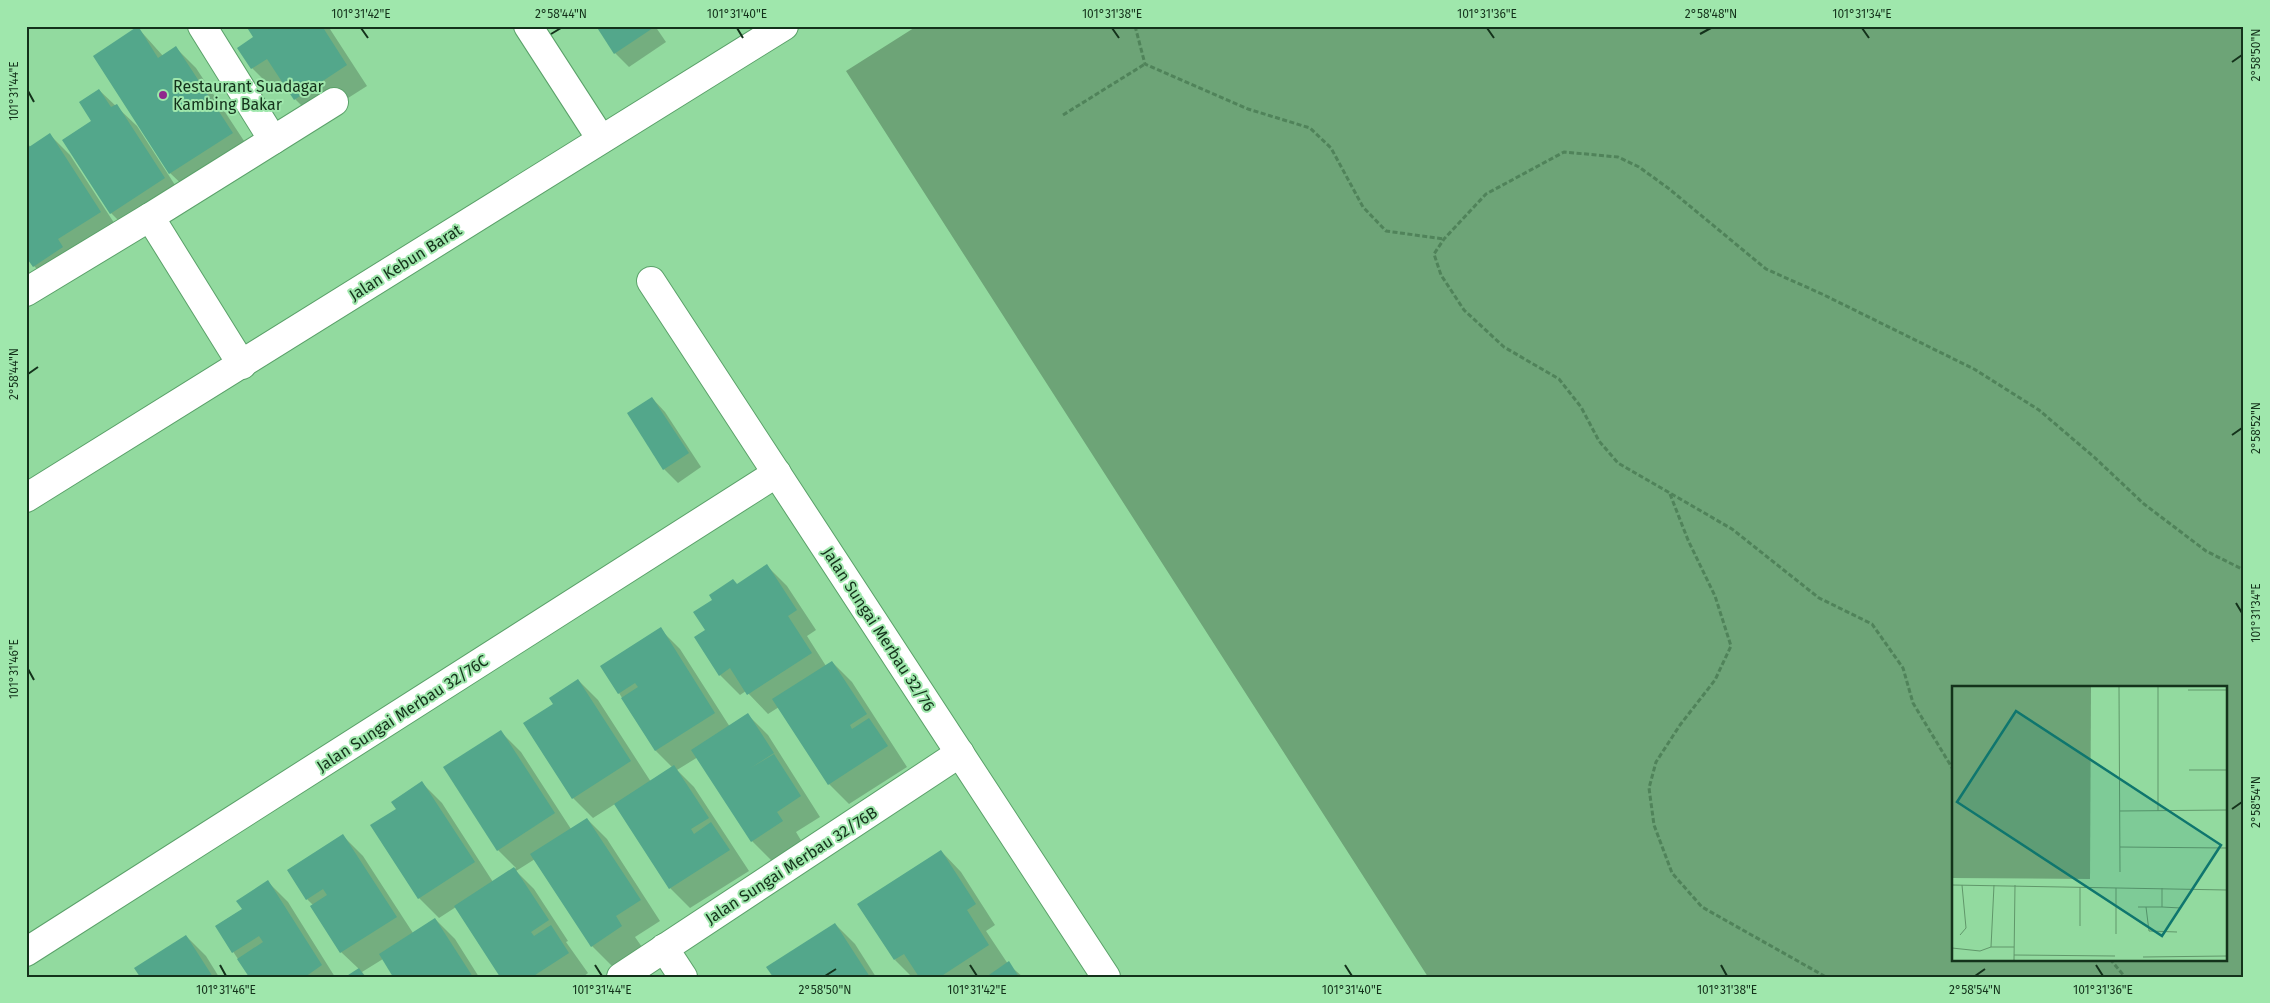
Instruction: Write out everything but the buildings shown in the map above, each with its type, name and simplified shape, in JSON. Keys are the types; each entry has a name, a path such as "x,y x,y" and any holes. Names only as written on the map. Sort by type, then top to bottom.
{"street":[{"path":"202,26 273,140"},
{"path":"528,26 601,139"},
{"name":"Jalan Kebun Barat","path":"26,498 784,26"},
{"path":"26,292 334,102"},
{"path":"150,217 242,365"},
{"name":"Jalan Sungai Merbau 32/76","path":"652,281 1106,977"},
{"name":"Jalan Sungai Merbau 32/76C","path":"26,952 777,473"},
{"name":"Jalan Sungai Merbau 32/76B","path":"621,977 960,753"},
{"path":"664,948 683,977"}],"path":[{"path":"1136,26 1145,64"},
{"path":"1063,116 1145,64"},
{"path":"1145,64 1248,109 1310,128 1331,148 1363,207 1386,230 1444,239"},
{"path":"1952,768 1913,703 1903,668 1872,624 1819,598 1732,529 1618,463 1599,441 1581,407 1559,379 1504,347 1464,310 1441,275 1434,254 1444,239 1486,194 1564,152 1618,157 1639,167 1668,188 1766,269 1822,294 1974,369 2039,410 2094,457 2144,504 2206,551 2244,570"},
{"path":"1670,494 1688,540 1715,596 1731,646 1715,680 1680,724 1656,762 1649,788 1654,825 1672,873 1702,907 1826,977"},
{"path":"2111,960 2125,977"}],"green space":[{"path":"917,26 2244,26 2244,977 1428,977 846,71"}],"place":[{"name":"Restaurant Suadagar Kambing Bakar","path":"163,95"}]}
